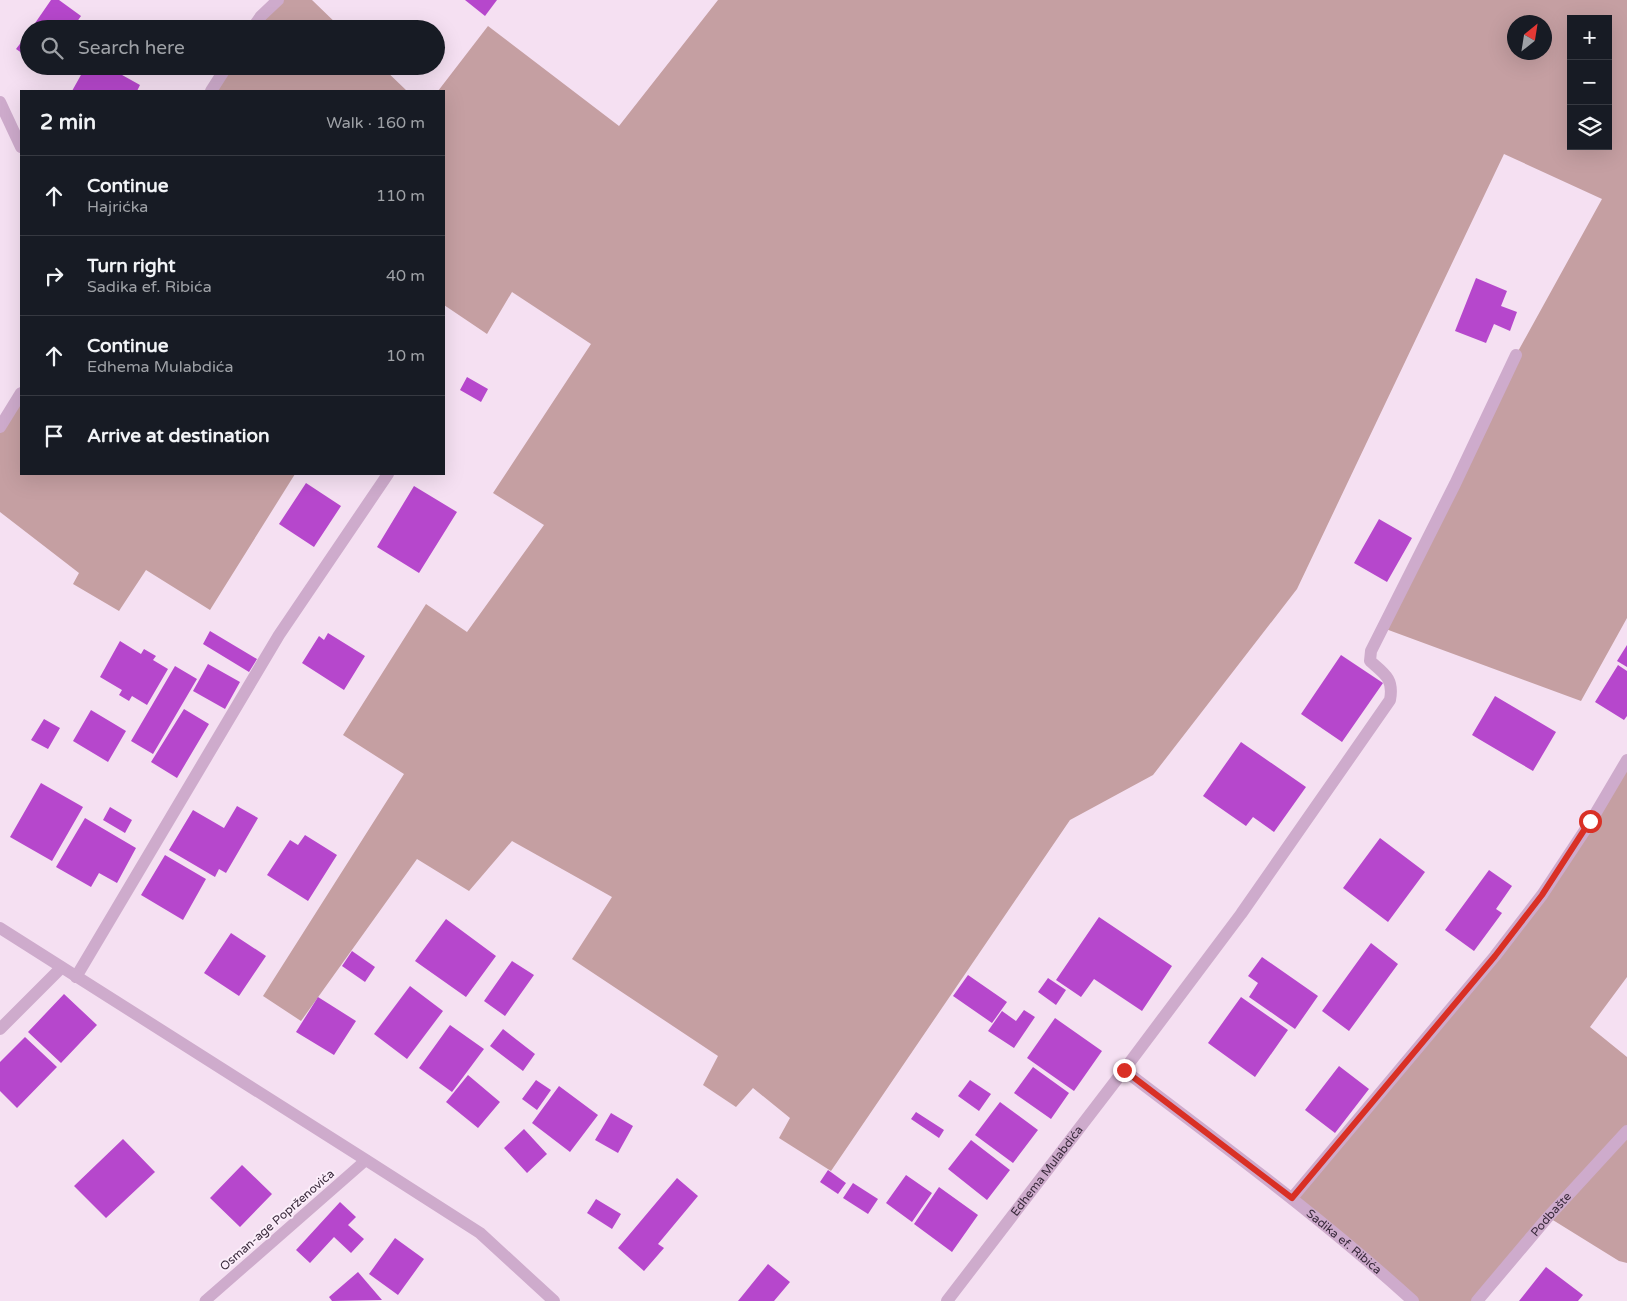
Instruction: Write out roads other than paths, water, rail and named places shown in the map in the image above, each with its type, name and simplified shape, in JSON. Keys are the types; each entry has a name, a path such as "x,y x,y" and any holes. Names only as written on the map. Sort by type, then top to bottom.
{"street":[{"path":"258,20 278,0"},
{"path":"212,90 221,75"},
{"path":"0,102 20,145"},
{"name":"Edhema Mulabdića","path":"947,1301 1241,914 1390,700 1392,689 1390,680 1370,661 1371,651 1455,484 1516,355"},
{"path":"0,427 20,395"},
{"path":"76,977 279,635 387,475"},
{"path":"1292,1198 1495,956 1542,895 1627,760"},
{"path":"0,928 480,1234 554,1301"},
{"path":"0,1029 61,968"},
{"name":"Sadika ef. Ribića","path":"1124,1070 1292,1198 1365,1257 1414,1301"},
{"name":"Podbašte","path":"1476,1301 1548,1217 1627,1131"}],"lane":[{"name":"Osman-age Poprženovića","path":"205,1301 366,1160"}]}
